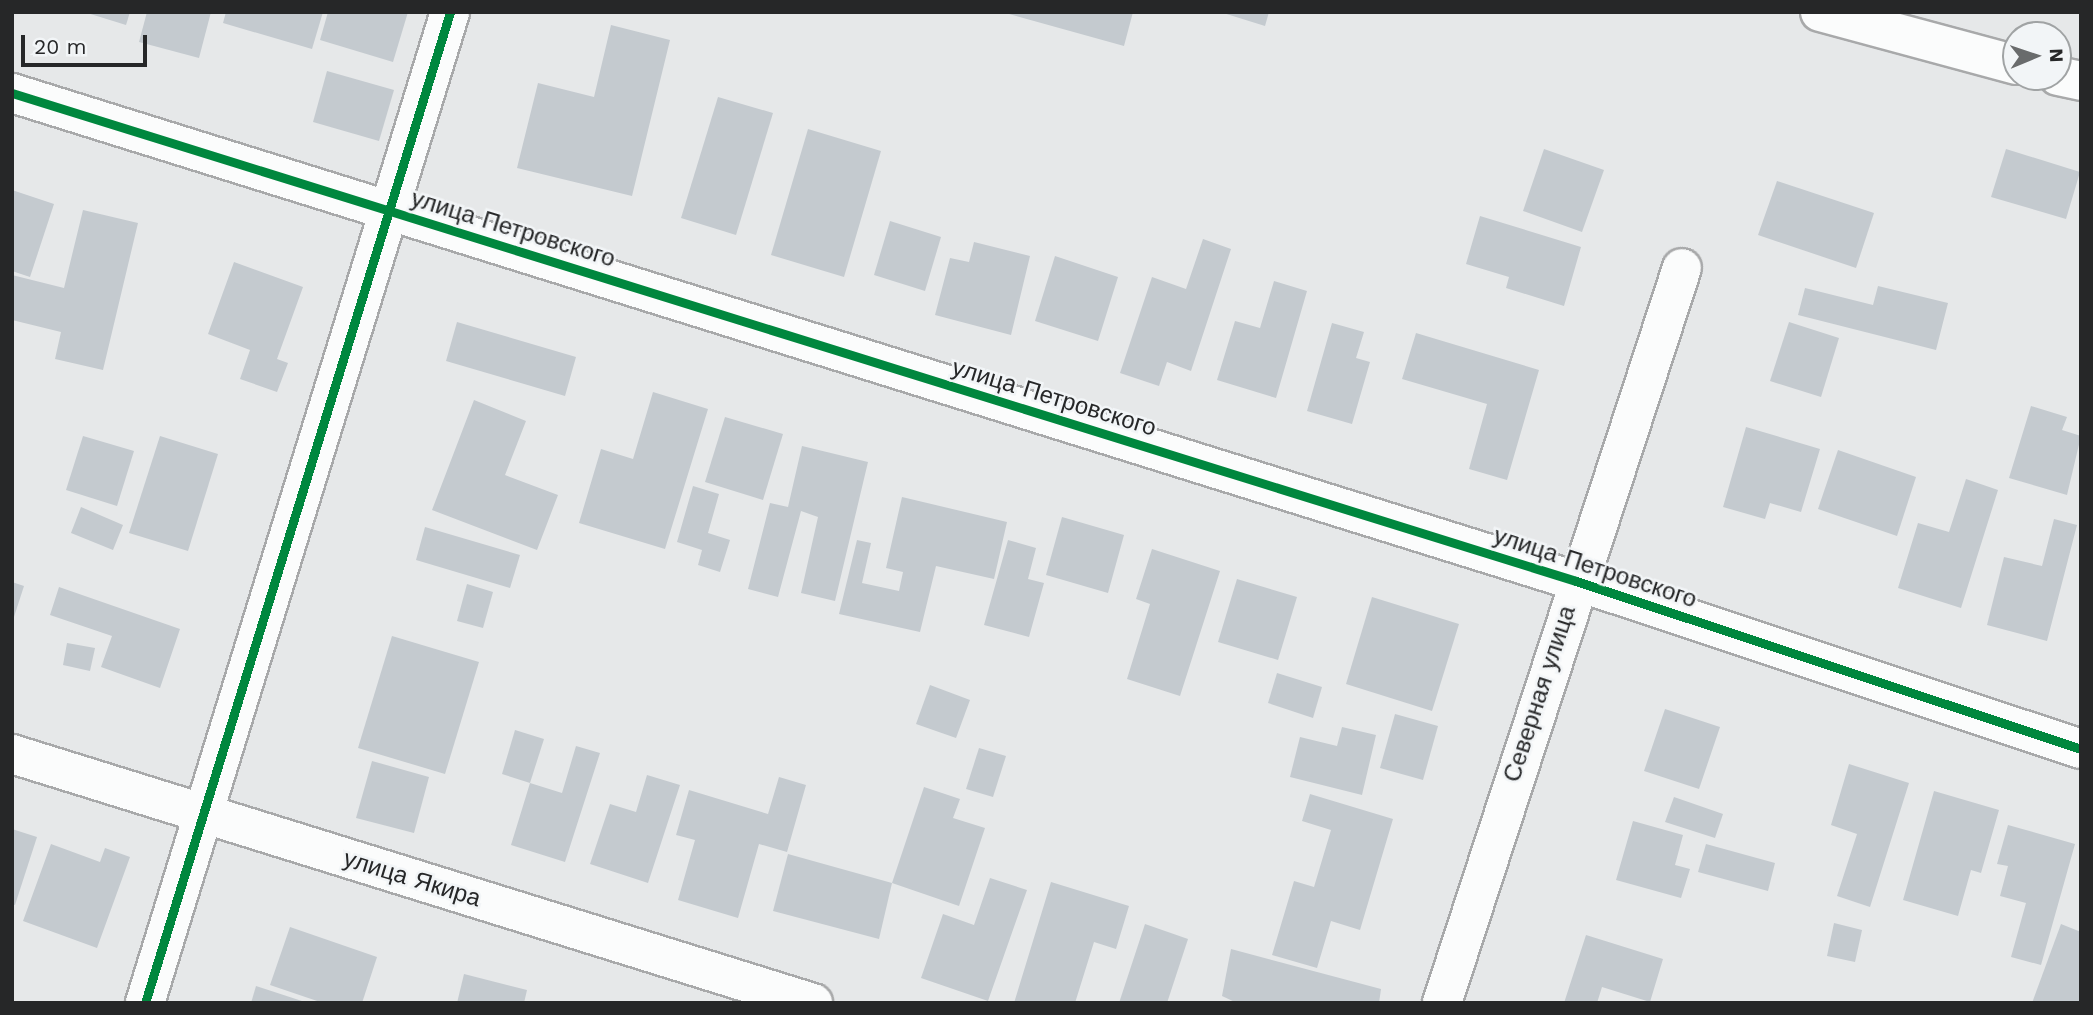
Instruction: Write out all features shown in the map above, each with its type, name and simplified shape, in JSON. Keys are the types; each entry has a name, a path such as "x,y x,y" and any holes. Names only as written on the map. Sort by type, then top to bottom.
{"street":[{"path":"145,1003 208,816 393,211 450,12"},
{"path":"1821,12 2002,61"},
{"name":"улица Петровского","path":"12,93 1576,581 2081,748"},
{"name":"Северная улица","path":"1442,1003 1576,581 1682,268"},
{"name":"улица Якира","path":"12,754 813,1003"}],"building":[{"path":"84,12 130,12 126,25"},
{"path":"147,12 211,12 199,58 139,42"},
{"path":"226,12 323,12 312,49 223,23"},
{"path":"328,12 408,12 393,62 320,40"},
{"path":"1002,12 1133,12 1124,46"},
{"path":"1220,12 1269,12 1265,26"},
{"path":"611,25 670,40 632,196 517,168 538,83 594,97"},
{"path":"327,71 394,90 379,141 313,122"},
{"path":"718,97 773,113 736,235 681,218"},
{"path":"808,129 881,151 844,277 771,255"},
{"path":"1544,149 1604,170 1582,232 1523,211"},
{"path":"2006,149 2080,172 2066,219 1991,197"},
{"path":"1777,181 1874,213 1856,268 1758,235"},
{"path":"12,190 54,204 30,277 12,271"},
{"path":"83,210 138,223 103,370 55,359 61,332 12,320 12,275 64,288"},
{"path":"1480,216 1581,247 1564,306 1506,288 1509,277 1466,264"},
{"path":"890,221 941,237 925,291 874,275"},
{"path":"1203,239 1231,249 1191,371 1167,362 1159,386 1120,373 1152,277 1186,289"},
{"path":"974,242 1030,256 1011,335 935,315 950,258 969,262"},
{"path":"1055,256 1118,277 1098,341 1035,321"},
{"path":"234,262 303,287 277,359 288,363 277,392 240,379 250,350 208,334"},
{"path":"1274,281 1307,291 1276,398 1217,380 1235,321 1260,328"},
{"path":"1878,286 1948,303 1936,350 1798,315 1805,288 1873,305"},
{"path":"457,322 576,357 565,396 446,361"},
{"path":"1789,322 1839,338 1821,397 1770,381"},
{"path":"1332,323 1364,332 1356,358 1370,362 1352,424 1307,411"},
{"path":"1416,333 1539,370 1507,480 1469,469 1487,404 1402,379"},
{"path":"653,392 708,409 665,549 579,523 601,449 633,459"},
{"path":"474,400 526,421 505,475 558,495 537,550 432,510"},
{"path":"2031,406 2067,417 2062,430 2081,436 2067,495 2009,478"},
{"path":"725,417 783,434 763,500 705,482"},
{"path":"1746,427 1820,449 1801,512 1770,503 1765,519 1723,507"},
{"path":"83,436 134,451 117,506 66,490"},
{"path":"160,436 218,454 188,551 129,533"},
{"path":"802,446 868,462 835,601 801,593 818,517 801,511 778,597 748,589 770,503 788,507"},
{"path":"1838,450 1916,477 1897,536 1818,509"},
{"path":"1966,479 1998,490 1961,608 1898,588 1918,523 1949,532"},
{"path":"693,486 719,494 708,533 730,540 720,572 698,565 702,550 677,542"},
{"path":"902,497 1007,522 994,579 936,566 920,632 839,614 857,540 871,543 862,583 899,591 903,572 886,568"},
{"path":"81,507 123,525 113,550 71,533"},
{"path":"1062,517 1124,535 1108,593 1046,575"},
{"path":"2054,519 2077,525 2047,641 1987,625 2004,557 2042,566"},
{"path":"425,527 520,555 510,588 416,560"},
{"path":"1008,540 1036,548 1028,579 1044,583 1029,637 984,625"},
{"path":"1152,549 1220,571 1180,696 1127,679 1150,604 1136,599"},
{"path":"1237,579 1297,597 1278,660 1218,642"},
{"path":"12,582 24,586 13,620 12,620"},
{"path":"467,584 493,592 483,628 457,621"},
{"path":"59,587 180,629 160,688 101,667 112,636 50,615"},
{"path":"1372,597 1459,624 1432,711 1346,684"},
{"path":"392,636 479,662 445,774 358,748"},
{"path":"67,643 95,648 90,671 63,665"},
{"path":"1277,673 1322,687 1313,718 1268,703"},
{"path":"930,685 970,700 956,738 916,724"},
{"path":"1665,709 1720,727 1699,789 1644,771"},
{"path":"1395,714 1438,726 1423,780 1380,768"},
{"path":"1342,727 1376,735 1362,795 1290,777 1300,737 1337,746"},
{"path":"515,730 544,739 530,783 502,774"},
{"path":"576,746 600,753 565,862 511,845 530,783 562,793"},
{"path":"979,748 1006,756 993,797 966,789"},
{"path":"372,761 429,777 414,833 356,818"},
{"path":"1849,764 1909,783 1870,907 1837,896 1857,834 1831,825"},
{"path":"647,775 680,785 648,883 590,864 610,804 636,812"},
{"path":"779,777 806,785 787,852 759,844 738,918 678,900 695,840 676,835 689,790 768,814"},
{"path":"924,787 960,799 953,818 985,828 959,906 892,883"},
{"path":"1934,791 1999,810 1981,873 1971,870 1958,916 1903,900"},
{"path":"1310,794 1393,819 1360,930 1331,921 1317,968 1272,955 1294,881 1314,887 1331,830 1302,821"},
{"path":"1674,797 1723,814 1715,838 1665,822"},
{"path":"1633,821 1683,835 1675,865 1690,869 1681,898 1616,880"},
{"path":"2008,825 2075,844 2041,965 2011,957 2026,903 2000,896 2008,866 1997,864"},
{"path":"12,829 37,837 15,905 12,904"},
{"path":"51,844 100,862 105,848 130,857 97,948 23,921"},
{"path":"1706,844 1775,863 1768,891 1698,872"},
{"path":"788,854 892,883 879,939 773,911"},
{"path":"990,878 1027,890 988,1001 921,978 943,914 974,925"},
{"path":"1051,882 1129,906 1116,949 1094,942 1075,1003 1014,1003"},
{"path":"1834,923 1862,930 1855,962 1827,956"},
{"path":"1145,924 1188,939 1167,1003 1119,1003"},
{"path":"2061,924 2081,932 2081,1003 2032,1003"},
{"path":"290,927 377,957 362,1003 323,1003 270,985"},
{"path":"1586,935 1663,959 1650,1002 1602,987 1597,1003 1564,1003"},
{"path":"1231,949 1381,989 1379,1003 1237,1003 1222,996"},
{"path":"464,974 527,990 524,1003 457,1003"},
{"path":"256,986 305,1002 305,1003 251,1003"}],"cycle path":[{"path":"145,1003 450,12"},
{"path":"12,93 1576,581 2081,749"}]}
